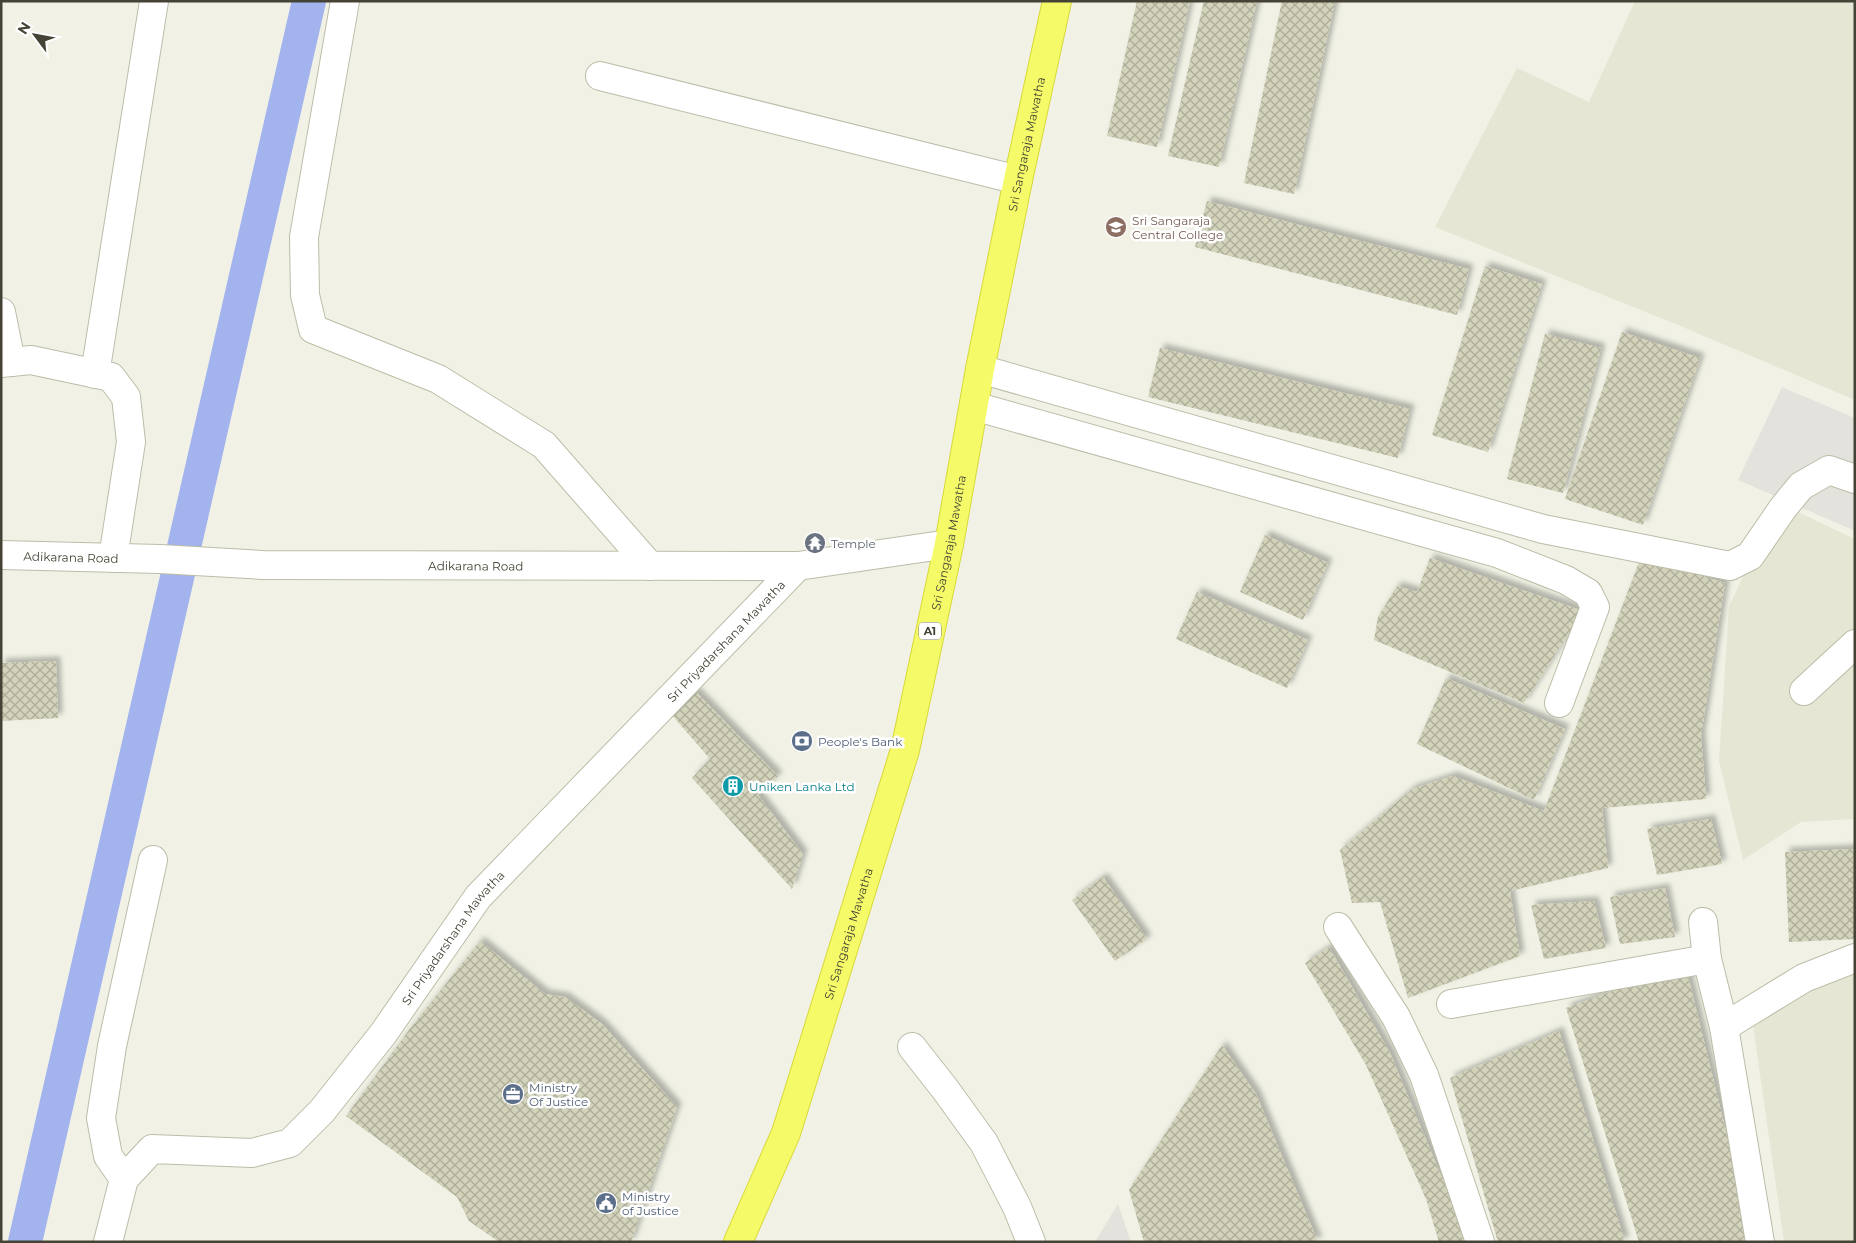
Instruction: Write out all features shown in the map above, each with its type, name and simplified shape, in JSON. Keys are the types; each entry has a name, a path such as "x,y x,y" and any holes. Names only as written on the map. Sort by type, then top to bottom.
{"highway":[{"name":"Sri Sangaraja Mawatha","path":"738,1242 786,1133 905,750 949,544 980,368 1018,180 1057,1"}],"street":[{"path":"95,374 154,1"},
{"path":"345,1 304,237 305,295 313,328 438,379 544,445 650,566"},
{"path":"600,76 1018,180"},
{"path":"1,312 6,363 31,360 111,377 126,397 131,442 113,558"},
{"path":"980,368 1543,529 1730,566 1750,556 1783,508 1802,486 1829,470 1855,479"},
{"path":"974,406 1497,553 1566,580 1588,593 1594,606 1559,703"},
{"name":"Adikarana Road","path":"1,555 160,559 264,565 798,566 949,544"},
{"name":"Sri Priyadarshana Mawatha","path":"108,1242 124,1179 152,1149 252,1154 290,1144 322,1111 383,1034 478,897 798,566"},
{"path":"1804,691 1855,644"},
{"path":"124,1179 108,1156 101,1118 112,1046 153,860"},
{"path":"1703,922 1707,959 1724,1027 1760,1242"},
{"path":"1338,927 1396,1018 1424,1075 1480,1242"},
{"path":"1724,1027 1804,978 1855,958"},
{"path":"1451,1004 1707,959"},
{"path":"912,1047 984,1143 1031,1242"}],"shaded area":[{"path":"1635,1 1855,1 1855,400 1678,325 1435,227 1517,68 1589,102"},
{"path":"1782,387 1855,418 1855,531 1738,480"},
{"path":"1777,502 1855,539 1855,819 1801,822 1743,860 1719,761 1729,607"},
{"path":"1855,960 1855,1242 1784,1242 1751,1012"},
{"path":"1118,1204 1131,1242 1095,1242"}],"building":[{"path":"1137,1 1190,1 1157,147 1107,136"},
{"path":"1204,1 1257,1 1219,167 1168,156"},
{"path":"1282,1 1335,1 1294,194 1244,183"},
{"path":"1207,201 1469,269 1457,315 1195,247"},
{"path":"1485,266 1542,284 1488,452 1432,435"},
{"path":"1622,332 1700,358 1643,525 1565,499"},
{"path":"1545,334 1601,348 1563,493 1507,479"},
{"path":"1160,348 1410,409 1398,458 1148,397"},
{"path":"1265,535 1328,563 1303,620 1240,592"},
{"path":"1641,557 1725,583 1701,735 1706,799 1602,808 1608,868 1510,891 1520,956 1408,998 1380,902 1352,903 1340,850 1412,789 1453,776 1544,811"},
{"path":"1430,558 1583,611 1524,703 1374,640 1378,617 1397,586 1417,592"},
{"path":"1197,592 1308,640 1287,688 1176,639"},
{"path":"56,661 58,718 1,721 1,663"},
{"path":"1446,678 1565,729 1534,800 1417,744"},
{"name":"Uniken Lanka Ltd","path":"694,690 778,776 758,795 803,854 792,889 692,778 710,759 671,714"},
{"path":"1711,819 1722,864 1657,875 1647,829"},
{"path":"1855,849 1855,939 1789,942 1785,852"},
{"path":"1103,877 1147,939 1115,961 1072,900"},
{"path":"1665,888 1675,937 1620,944 1610,897"},
{"path":"1594,901 1606,948 1544,959 1531,905"},
{"name":"Ministry Of Justice","path":"480,941 545,994 565,997 602,1024 677,1107 631,1242 499,1242 469,1221 457,1197 346,1116 409,1030"},
{"path":"1329,947 1390,1053 1449,1195 1464,1242 1439,1242 1426,1199 1366,1065 1305,963"},
{"path":"1685,964 1753,1242 1639,1242 1566,1008"},
{"path":"1559,1031 1625,1242 1498,1242 1450,1078"},
{"path":"1222,1045 1256,1094 1318,1242 1144,1242 1129,1190"}],"waterway":[{"path":"25,1242 309,1"}],"place":[{"name":"Sri Sangaraja Central College","path":"1116,227"},
{"name":"Temple","path":"815,543"},
{"name":"People's Bank","path":"802,741"},
{"name":"Uniken Lanka Ltd","path":"733,786"},
{"name":"Ministry Of Justice","path":"513,1094"},
{"name":"Ministry of Justice","path":"606,1203"}]}
